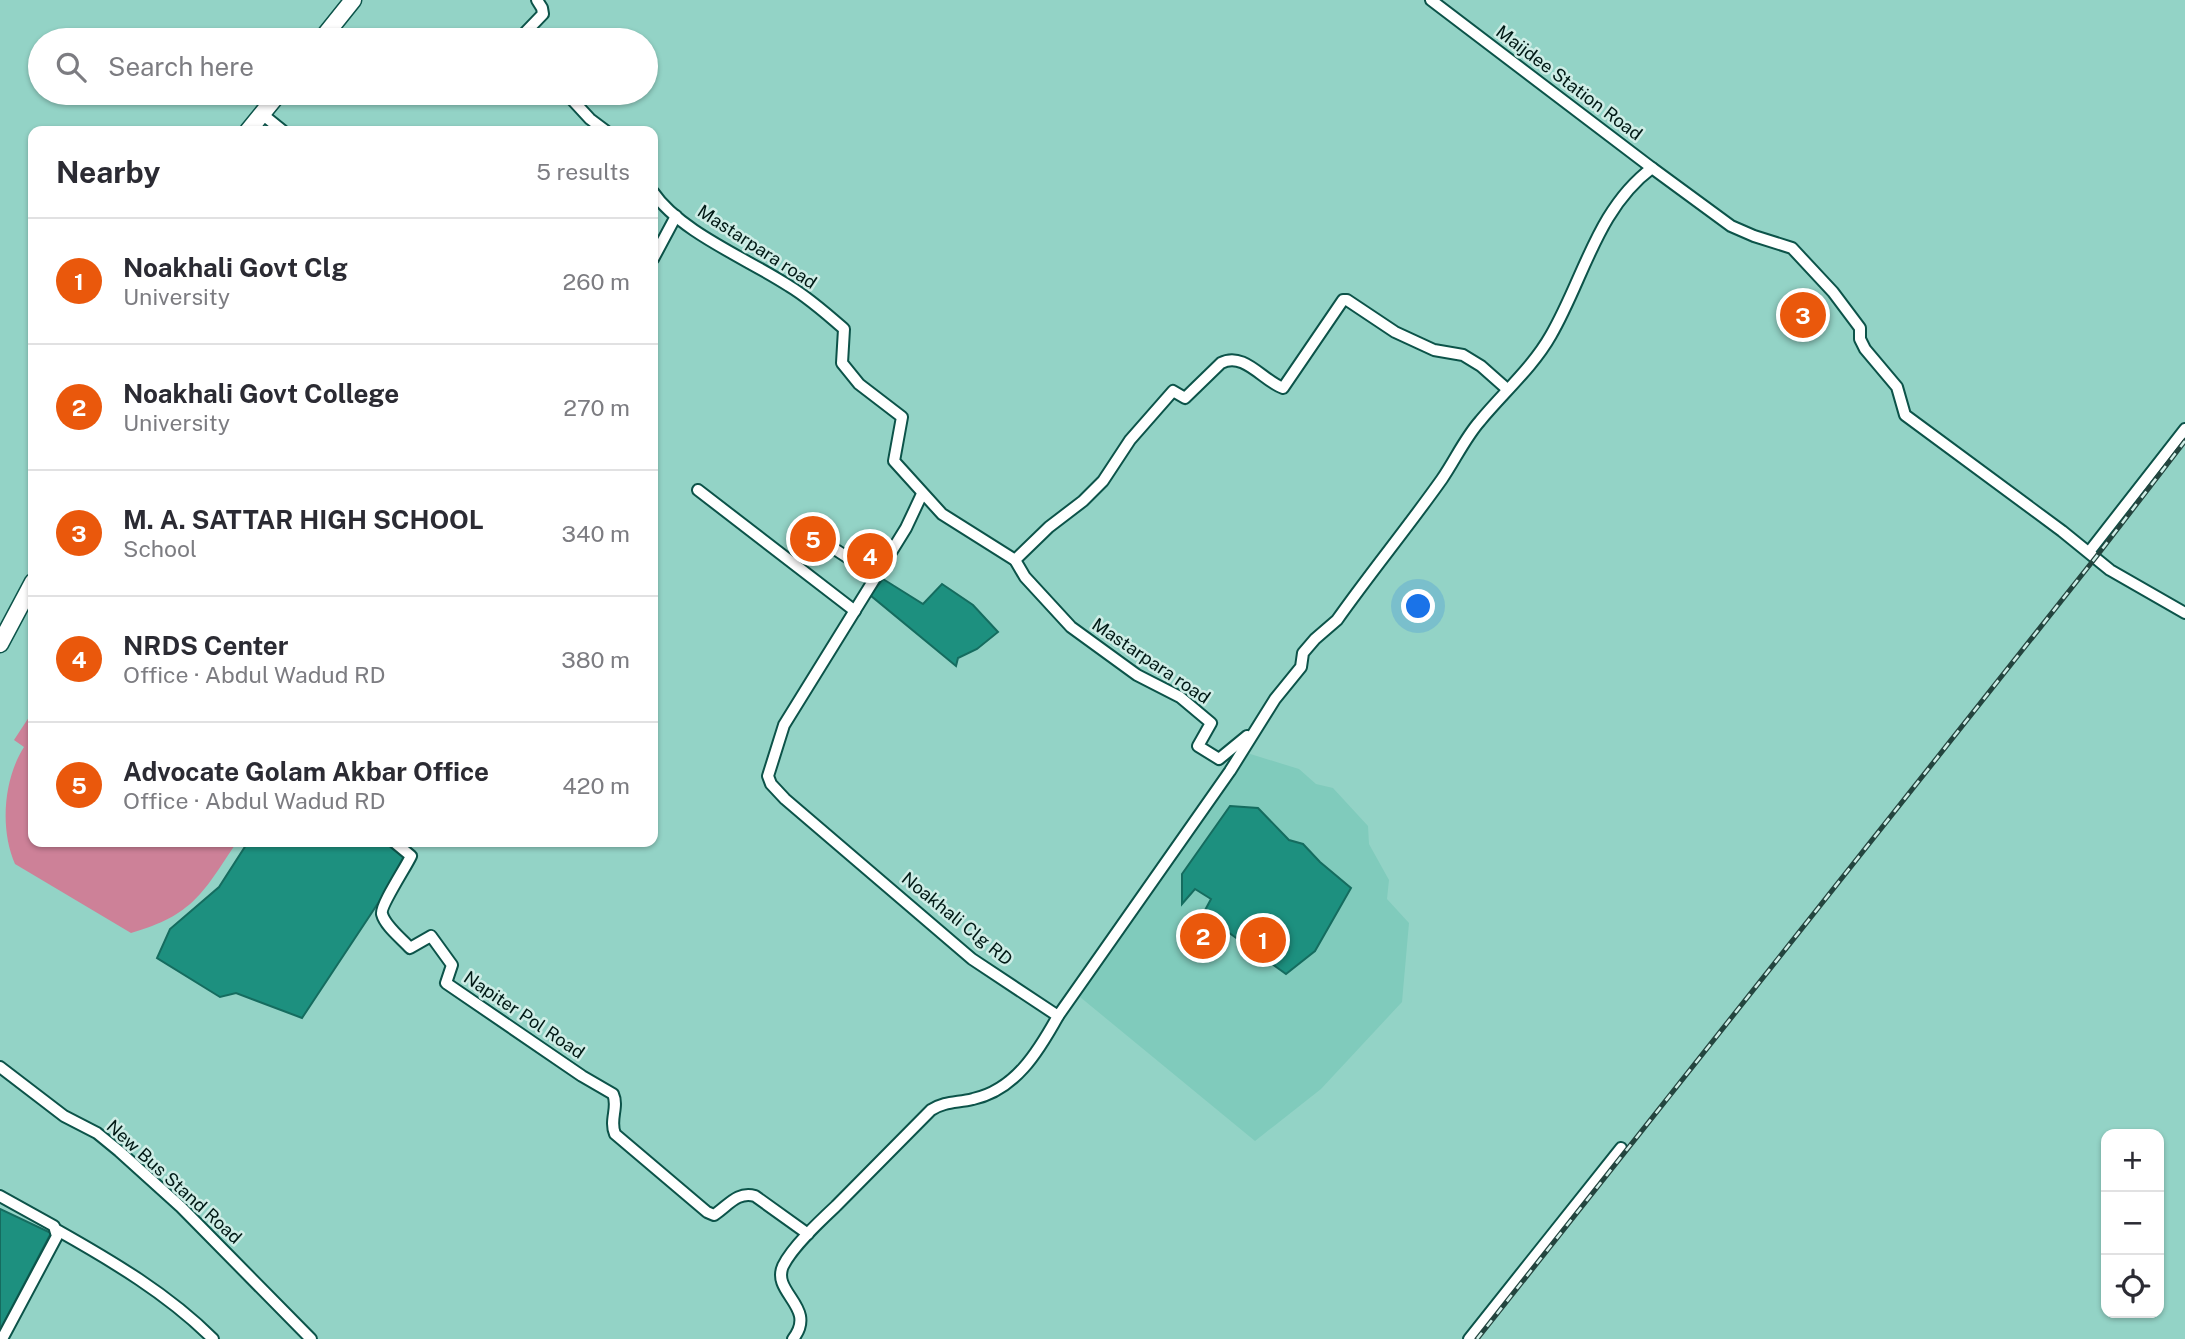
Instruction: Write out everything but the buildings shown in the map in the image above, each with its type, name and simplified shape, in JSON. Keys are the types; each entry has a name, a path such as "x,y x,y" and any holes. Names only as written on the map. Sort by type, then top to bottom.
{"highway":[{"path":"331,28 354,0"},
{"path":"252,126 269,105"},
{"path":"3,634 28,591"}],"street":[{"path":"530,28 543,14 537,0"},
{"name":"Maijdee Station Road","path":"1431,0 1731,226 1792,248 1833,292 1860,328 1860,339 1865,349 1897,387 1905,415 2110,570 2185,613"},
{"path":"577,105 599,126"},
{"path":"262,114 277,126"},
{"path":"793,1339 801,1329 802,1318 781,1277 783,1267 808,1234 931,1110 942,1102 974,1099 1010,1082 1028,1064 1058,1016 1230,771 1275,699 1301,667 1303,653 1337,620 1441,481 1478,422 1542,349 1593,244 1620,198 1652,168"},
{"name":"Mastarpara road","path":"658,200 676,216 719,245 791,286 844,329 842,363 859,384 902,418 894,461 922,494 942,514 1015,560 1025,577 1071,627 1137,675 1180,697 1211,723 1198,746 1219,759 1255,730"},
{"path":"658,250 676,216"},
{"path":"1015,560 1103,481 1130,440 1173,391 1185,398 1228,359 1242,362 1283,388 1343,300 1405,337 1434,350 1463,355 1481,366 1507,389"},
{"path":"2089,552 2185,429"},
{"path":"698,491 855,611"},
{"name":"Noakhali Clg RD","path":"922,494 906,528 784,725 768,776 771,784 785,799 972,959 1058,1016"},
{"path":"807,531 876,576"},
{"name":"Napiter Pol Road","path":"400,847 411,856 397,885 383,904 382,913 410,948 431,936 452,965 446,983 582,1076 613,1094 615,1098 611,1125 615,1134 707,1212 714,1215 738,1196 747,1194 755,1196 808,1234"},
{"name":"New Bus Stand Road","path":"0,1067 64,1116 97,1133 119,1151 181,1207 311,1339"},
{"path":"1469,1339 1621,1148"},
{"path":"0,1196 115,1263 193,1319 213,1339"},
{"path":"2,1339 57,1236 57,1230"}],"shaded area":[{"path":"883,579 923,604 942,584 973,605 998,632 977,649 958,658 956,666 870,595"},
{"path":"28,719 28,847 234,847 195,900 169,918 131,933 15,864 7,836 6,805 12,774 24,747 14,740"},
{"path":"1244,752 1299,769 1316,784 1333,788 1368,826 1369,844 1389,880 1387,899 1409,923 1402,1002 1321,1089 1255,1141 1080,997"},
{"path":"1230,806 1258,808 1289,840 1303,844 1351,888 1315,951 1286,974 1203,914 1211,899 1195,889 1182,904 1182,874"},
{"path":"245,847 394,847 408,858 302,1018 236,993 220,997 157,958 170,929 219,887"},
{"path":"0,1209 51,1233 0,1330"}],"railway":[{"path":"1477,1339 2185,441"}],"place":[{"name":"M. A. SATTAR HIGH SCHOOL","path":"1803,315"},
{"name":"Advocate Golam Akbar Office","path":"813,539"},
{"name":"NRDS Center","path":"870,556"},
{"name":"Noakhali Govt College","path":"1203,936"},
{"name":"Noakhali Govt Clg","path":"1263,940"}]}
